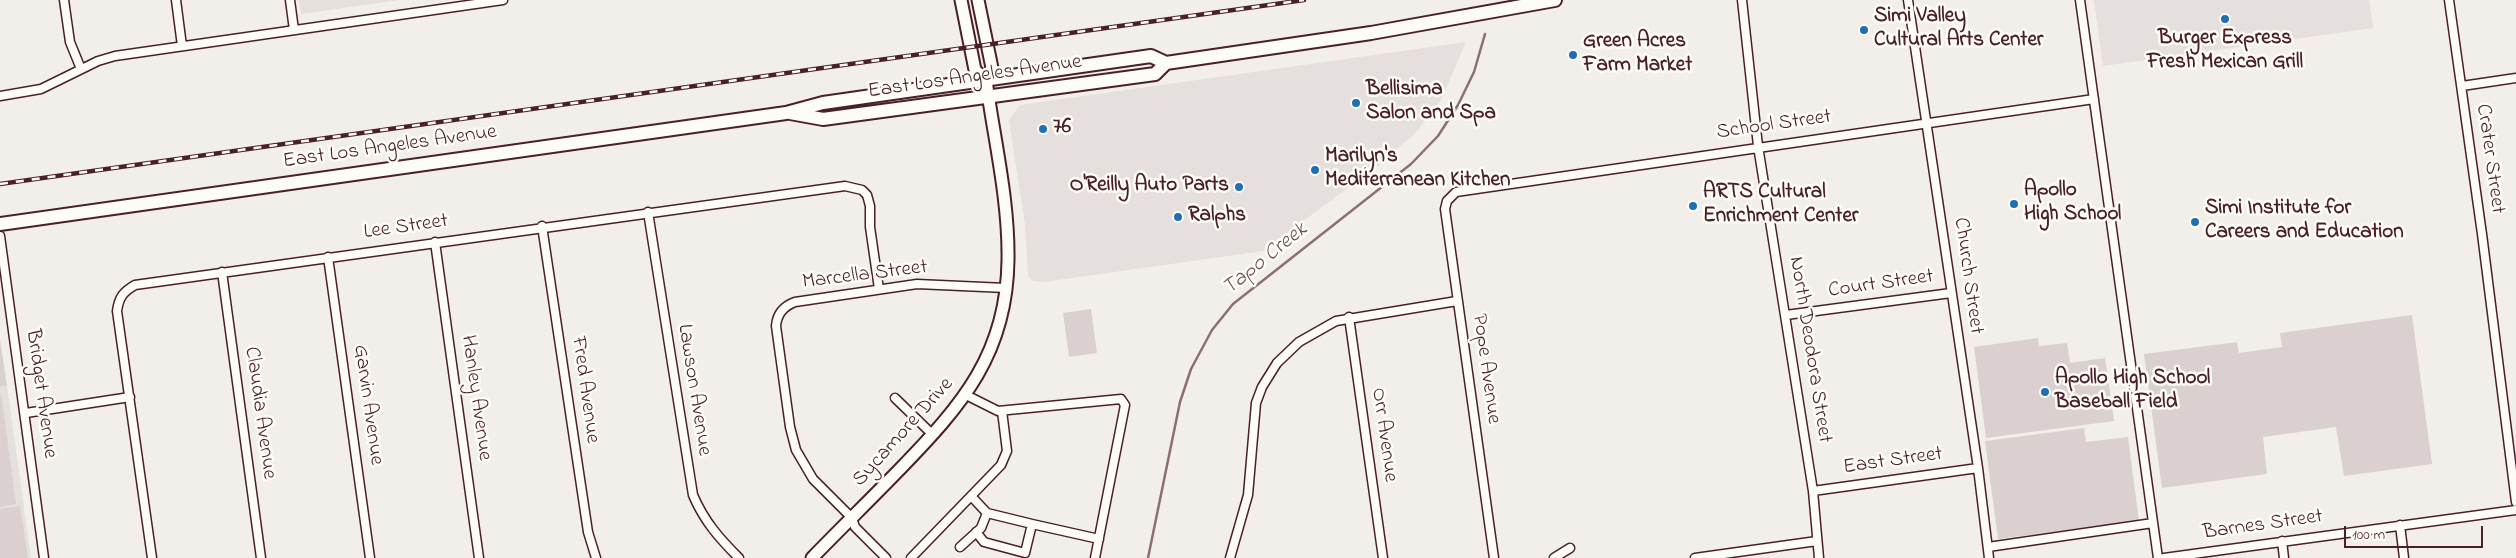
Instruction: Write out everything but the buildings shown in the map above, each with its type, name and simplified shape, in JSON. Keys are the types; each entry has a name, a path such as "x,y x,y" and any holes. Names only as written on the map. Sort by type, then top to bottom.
{"main road":[{"name":"Sycamore Drive","path":"961,0 975,70 986,80"},
{"name":"Sycamore Drive","path":"812,558 933,435 966,395 990,351 998,327 1006,288 1007,231 986,80 992,68 978,0"},
{"name":"East Los Angeles Avenue","path":"786,113 823,119 1155,74 1166,64 1371,33 1555,0"},
{"name":"East Los Angeles Avenue","path":"0,224 786,113 823,103 1151,56 1166,64"}],"street":[{"path":"64,0 70,42 80,69"},
{"path":"176,0 182,46"},
{"path":"290,0 294,30"},
{"path":"0,96 40,89 80,69 115,56 503,0"},
{"name":"North Deodora Street","path":"1742,0 1758,146 1813,491 1819,558"},
{"name":"Church Street","path":"1908,0 1978,468 1989,558"},
{"path":"2080,0 2158,558"},
{"name":"Crater Street","path":"2449,0 2462,86 2516,502"},
{"path":"2462,86 2516,78"},
{"name":"School Street","path":"1459,191 1758,146 2094,99"},
{"name":"Lee Street","path":"152,558 117,311 119,301 124,292 134,285 542,226 845,186 854,187 867,196 870,206 870,228 879,288"},
{"name":"Pope Avenue","path":"1459,191 1449,198 1445,208 1494,558"},
{"name":"Lawson Avenue","path":"648,212 693,495 701,515 714,532 739,558"},
{"name":"Fred Avenue","path":"542,226 588,532 596,558"},
{"name":"Bridget Avenue","path":"0,236 26,413 44,558"},
{"name":"Hanley Avenue","path":"435,242 479,558"},
{"name":"Garvin Avenue","path":"328,257 370,558"},
{"name":"Claudia Avenue","path":"222,272 261,558"},
{"name":"Marcella Street","path":"886,558 855,527 852,518 813,479 796,450 790,427 777,322 783,309 795,302 879,288 926,284 1006,288"},
{"name":"Court Street","path":"1786,315 1951,293"},
{"path":"1230,558 1248,495 1253,420 1262,387 1277,363 1299,342 1323,327 1349,317 1457,301"},
{"name":"Orr Avenue","path":"1349,317 1383,558"},
{"path":"966,395 1002,410 1122,399 1125,405 1095,558"},
{"path":"26,413 130,397"},
{"path":"895,398 933,435"},
{"path":"911,558 1001,465 1006,457 1007,451 1002,410"},
{"name":"East Street","path":"1813,491 1978,468"},
{"path":"971,496 987,513 1099,539"},
{"name":"Barnes Street","path":"2164,558 2516,510"},
{"path":"960,547 982,528 987,513"},
{"path":"1988,547 2153,523"},
{"path":"976,532 984,542 1024,553 1032,524"},
{"path":"2400,525 2404,558"},
{"path":"1696,558 1817,541"},
{"path":"2282,541 2284,558"},
{"path":"1554,558 1570,548"}],"shaded area":[{"path":"299,0 399,0 301,14"},
{"path":"2094,0 2369,0 2373,28 2103,66"},
{"path":"1466,42 1441,100 1417,131 1384,161 1263,251 1044,282 1033,281 1028,276 1025,225 1009,120 1020,105"},
{"path":"1091,309 1097,353 1069,357 1063,313"},
{"path":"2412,315 2432,464 2344,476 2336,427 2263,437 2267,474 2162,488 2144,354 2237,342 2239,353 2282,347 2280,333"},
{"name":"Apollo High School Baseball Field","path":"2038,338 2039,346 2067,343 2070,363 2105,358 2114,421 1986,438 1974,347"},
{"path":"0,339 7,386 0,387"},
{"path":"7,386 31,558 0,558 0,387"},
{"path":"0,394 16,504 0,507"},
{"path":"2084,428 2086,442 2128,437 2139,521 1998,539 1985,441"},
{"path":"20,506 28,558 0,558 0,509"}],"waterway":[{"name":"Tapo Creek","path":"1148,558 1180,402 1191,369 1212,330 1233,304 1411,164 1438,136 1458,105 1474,72 1485,34"}],"railway":[{"path":"0,184 1304,0"}],"place":[{"name":"Burger Express Fresh Mexican Grill","path":"2225,19"},
{"name":"Simi Valley Cultural Arts Center","path":"1864,30"},
{"name":"Green Acres Farm Market","path":"1573,55"},
{"name":"Bellisima Salon and Spa","path":"1356,103"},
{"name":"76","path":"1043,129"},
{"name":"Marilyn's Mediterranean Kitchen","path":"1315,170"},
{"name":"O'Reilly Auto Parts","path":"1239,187"},
{"name":"Apollo High School","path":"2014,204"},
{"name":"ARTS Cultural Enrichment Center","path":"1693,206"},
{"name":"Ralphs","path":"1178,217"},
{"name":"Simi Institute for Careers and Education","path":"2195,222"},
{"name":"Apollo High School Baseball Field","path":"2045,392"}]}
